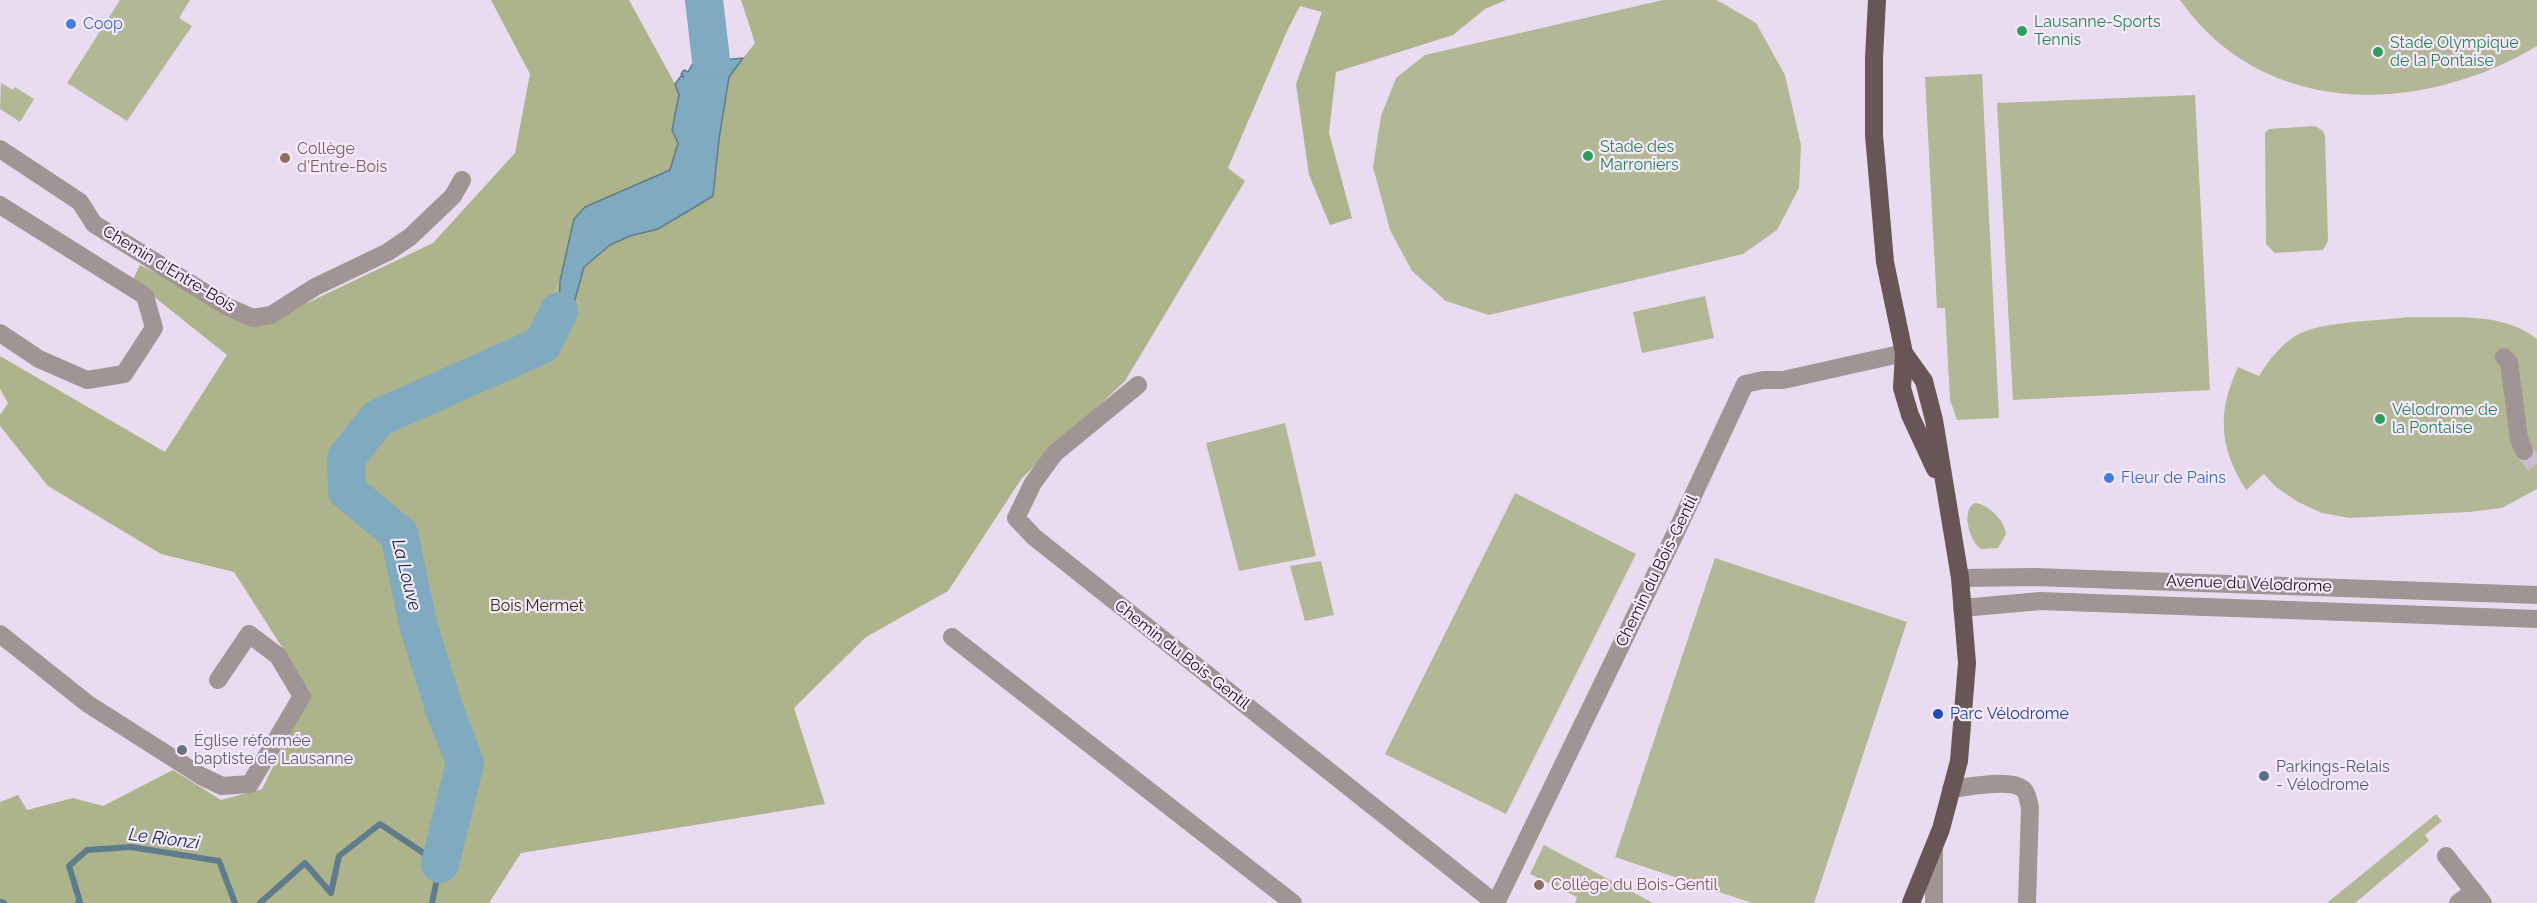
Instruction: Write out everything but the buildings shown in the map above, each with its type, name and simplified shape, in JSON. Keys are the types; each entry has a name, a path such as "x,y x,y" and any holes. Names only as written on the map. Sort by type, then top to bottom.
{"main road":[{"path":"1877,0 1874,85 1878,194 1885,262 1904,353 1901,379 1904,395 1910,415 1943,484 1960,578 1967,663 1963,735 1952,789 1934,846 1911,903"}],"street":[{"name":"Chemin d'Entre-Bois","path":"0,149 80,202 94,224 228,307 254,318 271,315 315,287 388,252 410,237 453,196 462,180"},
{"name":"Chemin d'Entre-Bois","path":"0,205 145,296 153,328 124,374 87,380 39,359 0,333"},
{"name":"Chemin du Bois-Gentil","path":"1138,385 1054,453 1033,483 1016,518 1034,537 1495,903 1677,530 1745,384 1763,380 1783,380 1904,353"},
{"path":"2504,357 2509,362 2519,439 2524,451"},
{"name":"Avenue du Vélodrome","path":"1960,578 2041,577 2537,596"},
{"name":"Avenue du Vélodrome","path":"1962,608 2040,601 2537,619"},
{"path":"0,634 88,704 201,776 222,786 250,784 302,696 278,656 249,634 218,680"},
{"path":"952,637 1293,903"},
{"path":"1952,789 1995,784 2023,789 2030,807 2027,903"},
{"path":"1934,846 1934,903"},
{"path":"2445,856 2479,897 2458,903"}],"green space":[{"path":"120,0 190,0 179,18 192,26 127,121 67,83"},
{"name":"Bois Mermet","path":"491,0 629,0 679,95 672,130 678,143 670,170 585,207 574,219 560,281 545,308 545,331 529,342 531,364 552,354 566,335 584,267 610,245 630,236 658,229 713,196 729,76 755,43 741,0 1506,0 1485,9 1453,35 1336,72 1329,133 1352,218 1330,225 1309,175 1296,84 1322,12 1300,6 1228,168 1245,181 1125,381 1022,478 948,591 866,637 794,708 825,804 521,853 489,903 0,903 0,802 18,795 27,810 73,798 103,806 173,770 221,800 262,789 310,691 234,572 161,554 48,486 0,426 0,415 8,403 0,389 0,356 165,452 227,355 133,280 140,265 259,326 433,243 515,153 530,74"},
{"name":"Stade des Marroniers","path":"1663,0 1717,0 1756,23 1785,75 1801,145 1799,188 1777,230 1743,254 1489,315 1446,301 1412,271 1390,230 1373,167 1381,116 1396,78 1425,55"},
{"name":"Stade Olympique de la Pontaise","path":"2180,0 2537,0 2537,46 2492,69 2445,85 2396,93 2347,94 2300,85 2255,68 2215,39"},
{"path":"1982,74 1999,418 1957,420 1950,400 1945,308 1937,308 1925,77"},
{"path":"1,83 13,90 15,87 34,99 20,122 0,109"},
{"path":"2195,95 2210,390 2013,400 1997,103"},
{"path":"2315,126 2323,131 2325,136 2328,241 2323,250 2275,253 2266,244 2265,133 2269,129"},
{"path":"560,281 559,311 568,325 562,339 554,349 530,365 529,342 545,331 545,308"},
{"path":"1705,296 1714,338 1642,353 1633,312"},
{"name":"Vélodrome de la Pontaise","path":"2408,317 2492,320 2523,330 2537,339 2537,489 2502,508 2469,512 2350,518 2322,513 2298,502 2276,487 2264,474 2246,490 2230,459 2224,430 2227,400 2238,367 2259,376 2281,348 2297,335 2308,330 2335,324"},
{"path":"1285,423 1316,556 1239,571 1206,443"},
{"path":"1515,493 1636,554 1506,814 1385,754"},
{"path":"1975,503 1985,506 2003,524 2006,534 1998,548 1981,549 1973,540 1967,519 1970,507"},
{"path":"1715,558 1907,622 1814,903 1752,903 1615,857"},
{"path":"1321,561 1334,615 1305,621 1290,566"},
{"path":"2436,814 2442,821 2425,835 2429,841 2355,903 2327,903"},
{"path":"1544,845 1653,903 1575,903 1577,897 1530,874"}],"water":[{"path":"743,58 729,77 713,196 658,229 630,236 610,245 584,267 568,325 559,311 560,281 574,219 585,207 670,170 678,143 672,130 679,95 675,84 681,76 684,77 681,74 684,70 688,72 693,63"}],"waterway":[{"name":"La Louve","path":"704,0 711,60"},
{"name":"La Louve","path":"440,864 465,763 444,708 419,628 399,534 347,491 346,458 378,418 542,345 559,311"},
{"name":"Le Rionzi","path":"260,903 305,863 331,893 339,856 380,824 440,864 432,903"},
{"name":"Le Rionzi","path":"78,903 80,902 69,866 87,850 131,847 219,861 235,903"},
{"name":"Le Rionzi","path":"0,902 4,903"}],"tunnel":[{"path":"2524,451 2537,467"}],"place":[{"name":"Coop","path":"71,24"},
{"name":"Lausanne-Sports Tennis","path":"2022,31"},
{"name":"Stade Olympique de la Pontaise","path":"2378,52"},
{"name":"Stade des Marroniers","path":"1588,156"},
{"name":"Collège d'Entre-Bois","path":"285,158"},
{"name":"Vélodrome de la Pontaise","path":"2380,419"},
{"name":"Fleur de Pains","path":"2109,478"},
{"name":"Parc Vélodrome","path":"1938,714"},
{"name":"Église réformée baptiste de Lausanne","path":"182,750"},
{"name":"Parkings-Relais - Vélodrome","path":"2264,776"},
{"name":"Collège du Bois-Gentil","path":"1539,885"}]}
